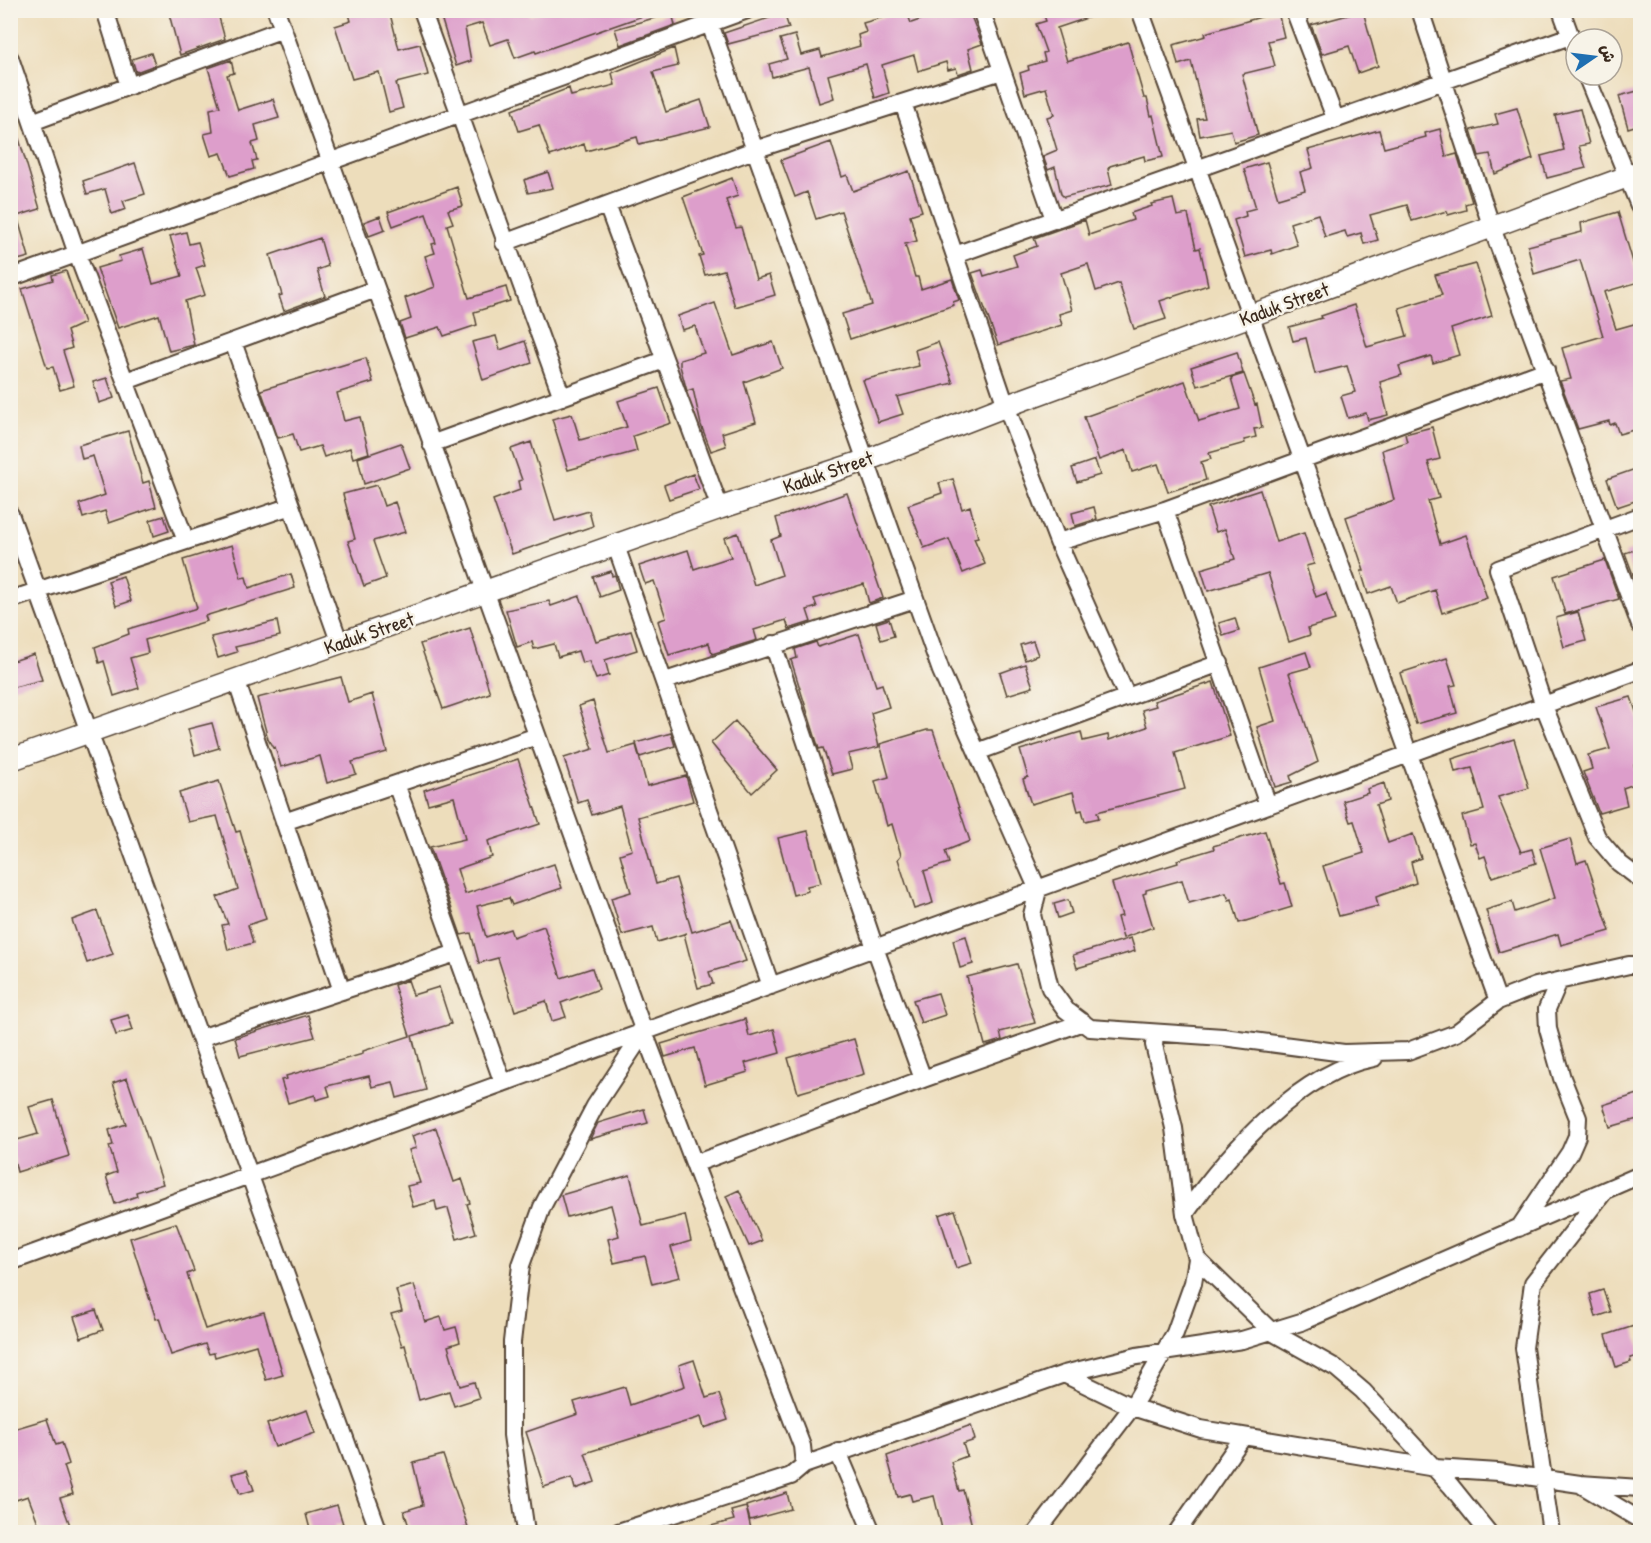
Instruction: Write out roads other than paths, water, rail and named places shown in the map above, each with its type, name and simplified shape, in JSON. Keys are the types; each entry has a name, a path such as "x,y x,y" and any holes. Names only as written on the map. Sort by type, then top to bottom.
{"street":[{"path":"105,10 129,86"},
{"path":"276,10 644,1032 802,1446 804,1465"},
{"path":"422,10 458,116 562,397"},
{"path":"10,278 458,116 707,17 747,10"},
{"path":"981,10 1054,219"},
{"path":"1140,10 1411,755 1498,1002"},
{"path":"1294,10 1335,118"},
{"path":"1420,10 1445,79 1492,228 1641,625"},
{"path":"1561,10 1567,27"},
{"path":"707,17 941,670 1038,890 1032,915 1050,988 1066,1010 1090,1028 1222,1037 1344,1053 1408,1051"},
{"path":"32,122 283,29"},
{"path":"955,255 1445,79 1564,46"},
{"path":"10,58 77,254 186,541"},
{"path":"504,243 754,150 1002,71"},
{"path":"1592,87 1634,174 1641,208"},
{"path":"903,103 1006,406 1058,542 1127,697"},
{"name":"Kaduk Street","path":"10,760 720,508 867,460 1006,406 1634,174"},
{"path":"607,205 720,508"},
{"path":"126,381 376,289"},
{"path":"233,342 340,644"},
{"path":"432,444 664,360"},
{"path":"1058,542 1165,510 1302,457 1546,370"},
{"path":"10,600 291,506"},
{"path":"1165,510 1268,806"},
{"path":"10,514 91,732 379,1533"},
{"path":"1641,516 1498,569 1544,706 1597,837 1619,863 1641,879"},
{"path":"616,546 771,986"},
{"path":"665,681 915,598"},
{"path":"773,644 875,948 923,1079"},
{"path":"977,752 1220,663"},
{"path":"10,1262 1641,670"},
{"path":"236,680 342,991"},
{"path":"284,822 537,736"},
{"path":"396,784 503,1083"},
{"path":"200,1038 456,953"},
{"path":"1185,1214 1207,1183 1233,1154 1275,1114 1326,1074 1368,1059 1408,1051 1456,1033 1498,1002 1536,986 1629,965 1641,965"},
{"path":"1518,1228 1570,1152 1577,1136 1578,1118 1562,1078 1548,1029 1547,1010 1559,981"},
{"path":"694,1164 1083,1022"},
{"path":"526,1533 512,1435 512,1342 521,1265 542,1207 595,1106 644,1032"},
{"path":"1037,1533 1132,1407 1175,1333 1193,1283 1197,1260 1185,1214 1174,1128 1154,1045 1155,1033"},
{"path":"618,1533 792,1476 804,1465 838,1452 1064,1374 1272,1332 1330,1311 1641,1175"},
{"path":"1551,1533 1545,1479 1524,1348 1533,1282 1605,1190"},
{"path":"1197,1260 1272,1332 1335,1368 1363,1391 1435,1468 1488,1533"},
{"path":"1064,1374 1132,1407 1201,1429 1435,1468 1498,1472 1580,1484 1641,1488"},
{"path":"1177,1533 1243,1437"},
{"path":"838,1452 872,1533"},
{"path":"1580,1484 1641,1520"}]}
